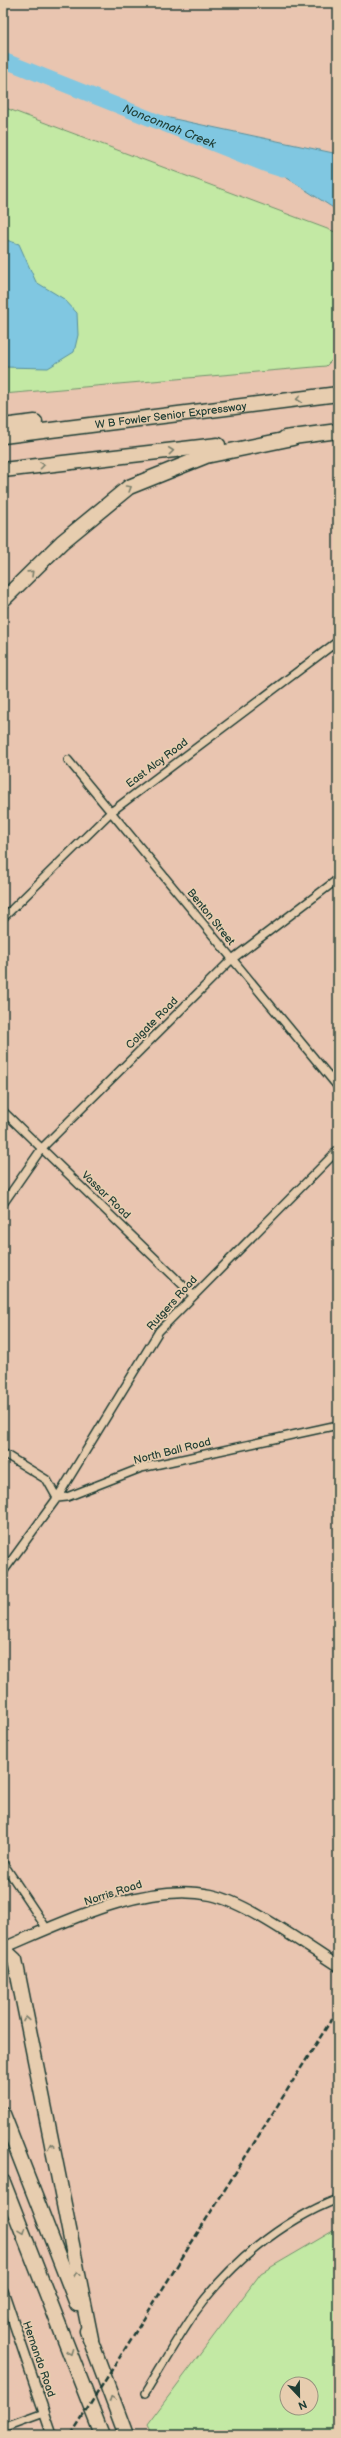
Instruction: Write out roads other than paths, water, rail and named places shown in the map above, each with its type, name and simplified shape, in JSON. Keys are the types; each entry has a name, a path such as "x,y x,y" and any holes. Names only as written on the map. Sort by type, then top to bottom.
{"highway":[{"name":"W B Fowler Senior Expressway","path":"3,436 338,394"},
{"path":"3,426 41,422 119,421"},
{"path":"3,470 293,438 338,431"},
{"path":"3,600 62,542 129,487 206,456 293,438"},
{"path":"3,1948 15,1960 91,2339"},
{"path":"3,2114 91,2339 126,2435"},
{"path":"3,2182 102,2435"},
{"path":"3,2192 13,2208"}],"main road":[{"name":"Norris Road","path":"3,1948 47,1929 138,1896 172,1891 212,1895 242,1907 338,1966"}],"street":[{"name":"East Alcy Road","path":"3,918 111,812 338,641"},
{"name":"Benton Street","path":"68,760 231,960 338,1087"},
{"name":"Colgate Road","path":"3,1204 42,1148 231,960 338,880"},
{"name":"Vassar Road","path":"3,1111 193,1295"},
{"name":"Rutgers Road","path":"57,1498 159,1331 338,1150"},
{"name":"North Ball Road","path":"57,1498 67,1497 141,1468 338,1425"},
{"path":"3,1453 47,1480 57,1498 3,1572"},
{"path":"3,1863 47,1929"},
{"path":"145,2393 194,2314 229,2274 277,2231 313,2209 338,2199"},
{"name":"Hernando Road","path":"3,2291 52,2435"},
{"path":"3,2428 44,2413"}],"water":[{"path":"123,108 338,154 338,211 267,165"},
{"path":"3,239 19,244 36,282 64,299 77,313 78,335 74,352 48,368 3,367"}],"waterway":[{"name":"Nonconnah Creek","path":"3,60 283,170"}],"railway":[{"path":"71,2435 338,2009"}]}
